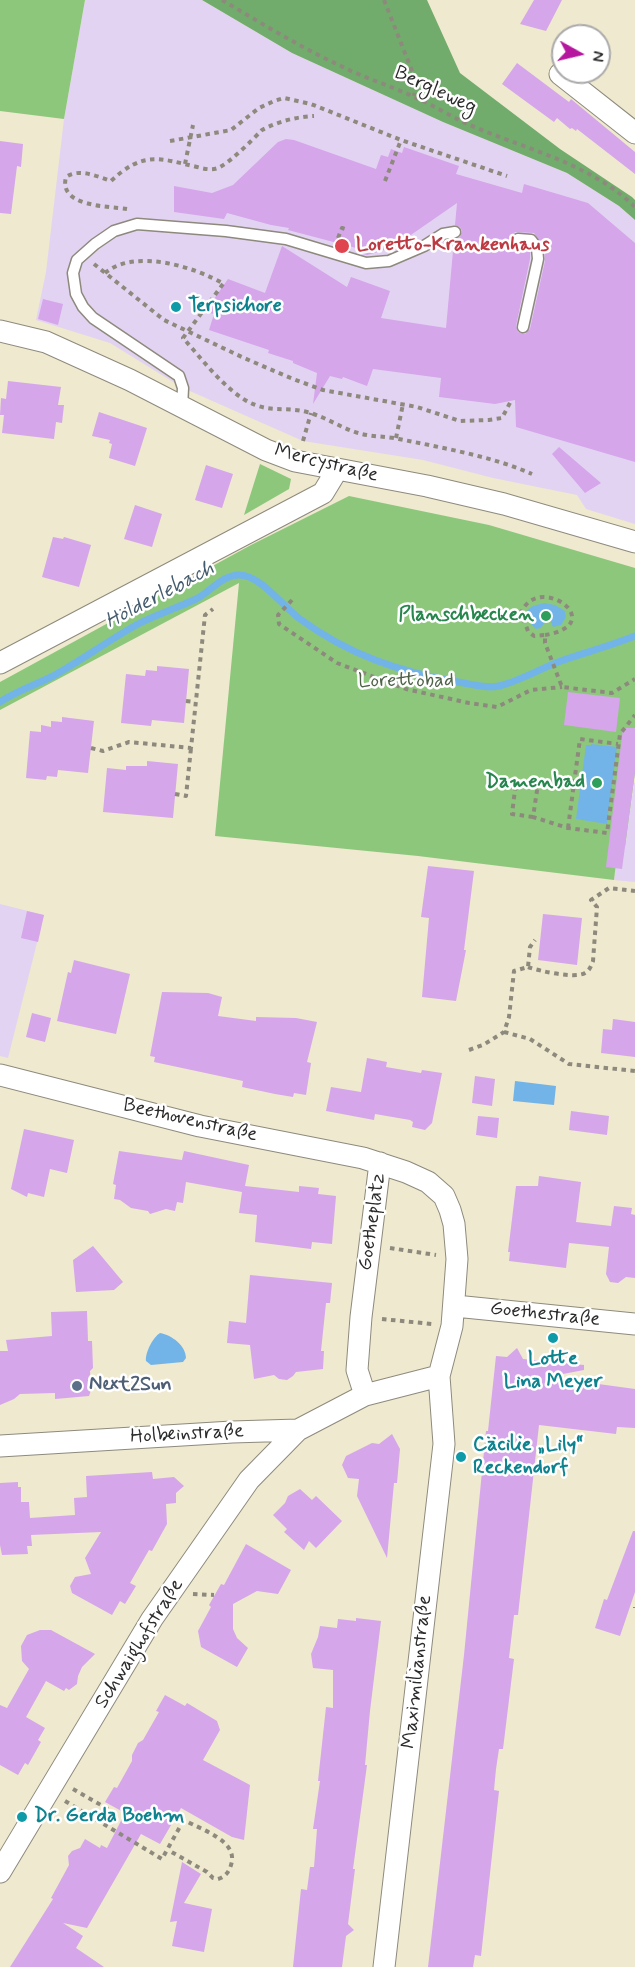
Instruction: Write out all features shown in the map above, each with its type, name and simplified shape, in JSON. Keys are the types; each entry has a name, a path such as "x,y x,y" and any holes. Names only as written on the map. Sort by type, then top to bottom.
{"street":[{"path":"573,84 635,133"},
{"name":"Mercystraße","path":"0,331 46,342 130,380 266,450 295,461 427,486 504,504 635,542"},
{"path":"0,663 323,493 337,470"},
{"name":"Beethovenstraße","path":"0,1075 200,1126 380,1163"},
{"name":"Goetheplatz","path":"365,1395 357,1370 361,1317 380,1163 428,1182 444,1196 454,1224 457,1259 454,1316 439,1376"},
{"name":"Goethestraße","path":"454,1316 635,1324"},
{"path":"365,1395 439,1376"},
{"name":"Maximilianstraße","path":"384,1967 444,1444 439,1376"},
{"name":"Holbeinstraße","path":"0,1446 298,1430 365,1395"},
{"name":"Schwaighofstraße","path":"0,1872 152,1619 249,1480 298,1430"}],"lane":[{"path":"182,407 183,388 179,376 93,318 83,307 76,294 73,273 77,260 114,231 137,224 287,235 366,263 389,261 424,246 443,234 455,232"},
{"path":"518,239 531,240 537,248 538,260 523,327"}],"path":[{"name":"Bergleweg","path":"222,0 303,47 343,67 414,96 463,122 563,161 628,200 635,207"},
{"path":"384,0 416,81 414,96"},
{"path":"170,141 231,130 259,108 285,98 311,104 401,140 507,176"},
{"path":"124,209 90,204 75,199 66,193 63,186 66,177 72,173 83,172 111,181 123,170 147,159 163,159 209,170 220,167 262,130 271,125 297,117 314,116"},
{"path":"185,164 193,125"},
{"path":"385,181 401,140"},
{"path":"339,236 342,228 348,230"},
{"path":"82,254 164,320 243,358 323,390 403,404 460,421 502,418 512,399"},
{"path":"105,273 121,265 158,261 182,266 224,284 183,338 213,371 245,399 263,408 294,409 311,413 326,417 357,433 396,438 483,458 517,467 532,474"},
{"path":"396,438 403,404"},
{"path":"303,441 311,413"},
{"path":"549,597 568,606 572,612 571,621 566,628 557,633 545,635 534,636 528,631 521,613 524,605 530,601 549,597"},
{"path":"292,600 278,615 279,624 337,663 406,689 497,707 531,690 562,687 612,693 635,679"},
{"path":"175,794 186,796 205,615 213,609"},
{"path":"545,635 545,643 562,687"},
{"path":"186,701 195,702"},
{"path":"534,817 538,784 516,782 512,813 534,817 568,828 608,833 618,744 623,728 635,715"},
{"path":"568,828 580,739 589,743 618,744"},
{"path":"91,748 103,750 129,742 191,748"},
{"path":"469,1050 483,1045 504,1032 509,1017 514,971 528,967 572,975 585,973 591,968 593,961 597,907 591,900 609,888 635,891"},
{"path":"528,967 530,947 535,940"},
{"path":"504,1032 530,1039 569,1064 635,1071"},
{"path":"370,1245 457,1259"},
{"path":"361,1317 454,1316"},
{"path":"53,1785 108,1809"},
{"path":"53,1785 162,1859 182,1823 186,1821 223,1841 232,1858 227,1874 218,1879 168,1850"}],"shaded area":[{"name":"Loretto-Krankenhaus","path":"85,0 202,0 292,53 443,122 567,173 619,206 635,220 635,524 586,509 577,495 493,478 423,460 303,441 183,388 110,343 36,320 46,272 64,119"},
{"path":"634,783 635,882 614,880 618,846 625,847"},
{"path":"0,904 44,915 8,1058 0,1056"}],"green space":[{"path":"0,0 85,0 64,119 0,111"},
{"path":"202,0 427,0 460,73 560,149 632,197 635,200 635,220 619,206 567,173 443,122 292,53"},
{"path":"260,464 291,479 289,489 244,515"},
{"name":"Lorettobad","path":"349,496 489,525 635,568 635,772 625,847 618,847 614,880 418,856 215,836 239,583 0,710 0,682 251,545"}],"water":[{"name":"Planschbecken","path":"544,603 555,605 565,611 566,617 561,625 553,627 547,619 541,628 536,629 532,626 527,610"},
{"name":"Damenbad","path":"586,745 617,747 607,824 576,819"},
{"path":"515,1081 556,1086 554,1105 513,1101"},
{"path":"160,1333 181,1345 186,1358 183,1362 151,1365 146,1361 150,1346"}],"building":[{"path":"534,0 562,0 546,31 520,24"},
{"path":"517,63 569,102 571,99 635,152 635,174 577,129 576,131 570,129 557,118 554,122 502,84"},
{"path":"286,139 294,140 376,169 381,155 388,157 391,149 402,153 404,147 459,166 456,174 522,193 524,184 588,203 635,243 635,462 516,427 515,400 495,404 439,397 441,378 373,369 367,386 343,377 342,379 330,376 313,404 317,373 293,361 268,353 269,350 209,330 214,314 205,312 228,279 265,293 282,246 347,287 351,277 390,291 381,318 446,328 454,240 460,237 462,231 455,225 457,203 392,248 367,255 359,253 360,249 227,213 224,219 174,212 174,186 212,193 233,185 278,142","holes":["515,232 534,233 544,247 545,261 530,329 525,334 518,332 516,326 530,251 527,247 512,243 512,235"]},
{"path":"0,141 23,144 21,167 17,166 11,214 0,213"},
{"path":"43,299 63,304 58,325 38,319"},
{"path":"8,381 61,387 58,405 64,405 62,423 56,422 54,439 2,433 4,415 0,415 1,398 6,399"},
{"path":"99,412 147,428 135,466 109,458 112,444 109,443 110,440 92,436"},
{"path":"559,447 601,483 585,493 552,454"},
{"path":"206,465 233,474 222,508 195,500"},
{"path":"135,505 162,514 152,547 124,539"},
{"path":"53,537 63,539 64,537 91,545 79,587 42,577"},
{"path":"157,666 189,669 184,723 152,720 151,726 121,723 126,674 145,676 146,670 157,671"},
{"path":"568,692 620,698 616,732 564,725"},
{"path":"62,717 94,721 88,773 58,770 57,777 47,776 46,780 26,778 30,731 41,732 41,725 51,727 51,721 62,722"},
{"path":"623,728 635,728 635,772 622,869 606,867"},
{"path":"147,761 178,764 173,818 103,812 107,768 126,770 126,766 147,766"},
{"path":"428,866 474,871 464,950 466,950 456,1001 422,997 429,918 421,917"},
{"path":"27,911 44,915 38,942 21,938"},
{"path":"543,914 582,918 577,965 538,960"},
{"path":"74,960 130,974 116,1034 57,1021 68,972 71,973"},
{"path":"162,992 208,993 222,997 218,1016 256,1021 256,1017 296,1018 317,1022 307,1062 311,1063 306,1095 294,1093 293,1097 242,1087 243,1081 154,1062 155,1057 150,1056"},
{"path":"32,1013 51,1018 45,1042 26,1037"},
{"path":"613,1019 635,1022 635,1057 601,1053 603,1029 612,1030"},
{"path":"367,1058 387,1062 386,1067 421,1073 422,1070 442,1073 432,1123 425,1130 412,1127 413,1122 410,1120 375,1114 374,1120 326,1111 331,1087 361,1092"},
{"path":"475,1076 495,1079 492,1106 472,1103"},
{"path":"571,1111 609,1116 607,1135 569,1130"},
{"path":"478,1116 499,1118 497,1138 476,1135"},
{"path":"24,1129 74,1140 67,1173 50,1169 44,1197 28,1193 27,1197 11,1189"},
{"path":"119,1151 182,1160 184,1151 249,1165 245,1186 299,1192 299,1186 319,1188 318,1194 336,1196 332,1244 312,1242 311,1249 255,1242 257,1215 239,1213 242,1192 186,1182 183,1203 177,1202 175,1211 166,1209 150,1214 148,1211 131,1208 120,1200 114,1199 116,1185 113,1184"},
{"path":"539,1176 581,1182 576,1222 611,1226 614,1206 632,1208 631,1214 635,1215 635,1278 626,1277 618,1283 610,1282 606,1274 609,1247 569,1243 566,1268 509,1261 510,1252 508,1252 516,1186 538,1186"},
{"path":"93,1246 123,1282 114,1290 76,1292 73,1260"},
{"path":"250,1275 332,1283 330,1303 326,1303 321,1351 324,1351 323,1369 296,1372 287,1380 279,1379 274,1375 254,1379 250,1345 227,1343 229,1321 246,1323"},
{"path":"87,1311 88,1341 92,1341 93,1368 90,1371 89,1396 55,1399 55,1393 20,1394 0,1405 0,1351 8,1351 6,1340 52,1336 51,1312"},
{"path":"517,1348 523,1359 584,1365 584,1370 547,1377 635,1389 635,1428 617,1427 616,1434 539,1425 518,1615 514,1615 509,1658 514,1659 503,1749 499,1749 496,1769 494,1790 499,1791 481,1956 475,1955 473,1967 428,1967 496,1356 507,1357"},
{"path":"392,1434 400,1449 397,1483 394,1483 387,1558 357,1496 359,1479 348,1478 342,1465 346,1456 372,1443 379,1444"},
{"path":"152,1472 153,1479 174,1477 184,1486 176,1493 176,1503 166,1504 167,1524 130,1583 136,1586 125,1604 120,1601 112,1615 72,1593 70,1586 75,1577 91,1574 85,1558 101,1532 31,1535 32,1546 27,1546 28,1554 2,1555 0,1483 18,1482 18,1487 21,1487 21,1502 29,1502 30,1518 75,1515 74,1498 87,1497 86,1476"},
{"path":"300,1489 312,1500 316,1496 342,1521 316,1548 309,1541 304,1550 284,1532 287,1529 273,1515 285,1503 288,1496"},
{"path":"633,1531 635,1531 635,1592 620,1636 595,1628 604,1599 607,1600"},
{"path":"246,1544 291,1570 278,1594 257,1591 233,1604 233,1629 237,1638 248,1648 237,1667 201,1647 198,1631 211,1607 209,1605 221,1584 224,1585"},
{"path":"356,1618 381,1621 348,1924 354,1930 346,1936 342,1967 293,1967 301,1889 307,1890 310,1867 314,1867 317,1829 313,1829 320,1781 318,1781 326,1707 333,1708 333,1670 313,1668 311,1654 320,1626 337,1628 338,1619 356,1621"},
{"path":"40,1630 51,1630 95,1654 82,1667 77,1684 69,1690 66,1688 64,1691 46,1681 26,1717 45,1728 38,1740 41,1742 28,1765 25,1763 18,1775 0,1765 0,1705 7,1708 29,1669 22,1661 21,1646 27,1635"},
{"path":"165,1695 185,1706 187,1703 217,1721 220,1730 203,1760 250,1785 244,1840 232,1837 181,1808 160,1844 141,1834 87,1928 63,1923 83,1936 76,1948 104,1967 10,1967 53,1899 51,1898 69,1865 68,1856 72,1851 80,1848 85,1839 100,1848 101,1845 107,1848 125,1813 105,1802 114,1787 117,1788 132,1761 132,1755 138,1743 143,1740 159,1712 156,1711"},
{"path":"182,1862 201,1874 184,1903 212,1909 204,1952 172,1946 177,1921 170,1922"}],"waterway":[{"name":"Hölderlebach","path":"0,702 53,676 138,624 196,599 227,578 239,575 255,580 293,614 318,632 356,652 416,673 478,686 494,687 506,684 558,662 635,636"}],"place":[{"name":"Loretto-Krankenhaus","path":"342,246"},
{"name":"Terpsichore","path":"176,307"},
{"name":"Planschbecken","path":"546,616"},
{"name":"Damenbad","path":"597,783"},
{"name":"Lotte Lina Meyer","path":"553,1338"},
{"name":"Next2Sun","path":"77,1386"},
{"name":"Cäcilie „Lily“ Reckendorf","path":"461,1457"},
{"name":"Dr. Gerda Boehm","path":"22,1817"}]}
